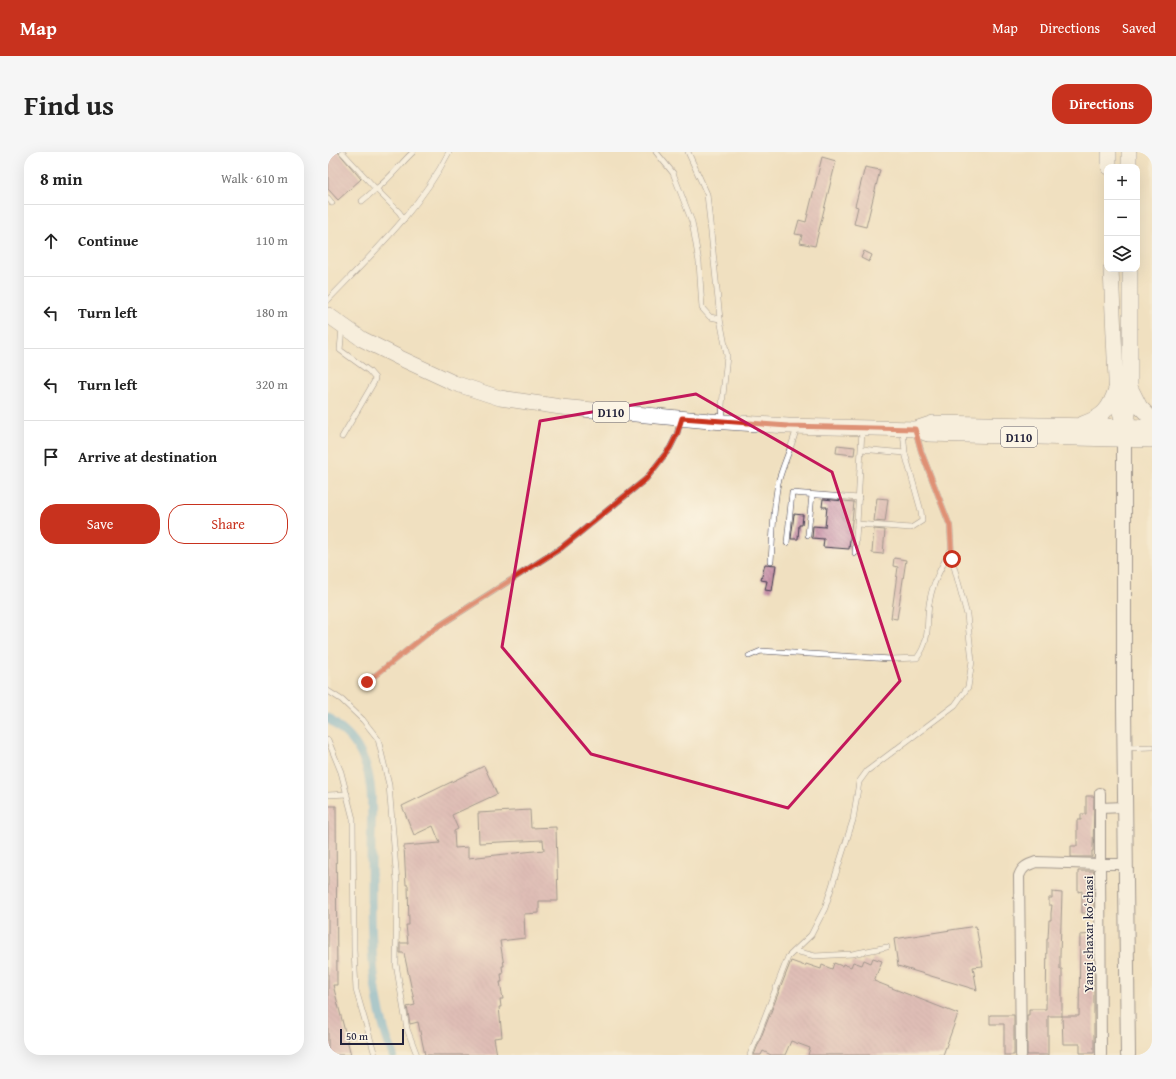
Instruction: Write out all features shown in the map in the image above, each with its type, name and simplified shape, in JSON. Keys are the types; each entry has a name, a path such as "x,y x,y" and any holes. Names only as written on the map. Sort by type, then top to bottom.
{"main road":[{"path":"1108,152 1109,164"},
{"path":"1129,152 1129,164"},
{"path":"1111,272 1123,388 1152,419"},
{"path":"1128,1055 1124,748 1124,433 1117,402 1123,388 1130,272"},
{"name":"D110","path":"328,315 362,339 454,383 500,398 561,407 724,422 797,426 909,429 928,434 1124,433 1152,427"},
{"path":"1076,426 1098,418 1123,388"},
{"name":"D110","path":"909,429 933,423 1076,426 1124,433 1152,440"}],"street":[{"path":"1100,793 1100,864 1125,864"},
{"path":"1100,808 1125,807"},
{"name":"Yangi shaxar koʻchasi","path":"1022,1055 1019,876 1022,869 1027,865 1036,862 1100,864 1102,1055"}],"lane":[{"path":"342,152 404,219"},
{"path":"362,201 387,181 402,161 413,152"},
{"path":"328,300 404,219 436,177 449,152"},
{"path":"656,152 673,174 692,222 699,262 702,308 710,317 720,320"},
{"path":"688,152 707,194 720,320 727,356 722,405 724,422"},
{"path":"342,325 340,350 369,371 375,378 342,437"},
{"path":"367,682 431,631 561,548 646,479 670,448 677,434 682,418"},
{"path":"771,561 778,486 782,469 792,447 797,426"},
{"path":"855,554 862,428"},
{"path":"857,524 911,528 922,522 921,511 905,453 909,429"},
{"path":"750,1055 788,957 811,935 824,908 854,820 859,782 866,771 956,705 968,687 972,661 967,615 951,550 950,526 921,451 909,429"},
{"path":"861,448 905,453"},
{"path":"787,542 792,493 859,498"},
{"path":"808,534 812,495"},
{"path":"749,656 760,651 892,659 917,658 925,647 930,599 938,574 951,550"},
{"path":"328,691 342,700 363,720 378,739 389,785 397,882 396,964 407,1028 417,1055"},
{"path":"328,740 341,772 353,819 354,950 356,990 375,1055"},
{"path":"1124,748 1152,747"},
{"path":"328,795 347,794"},
{"path":"795,950 815,956 852,954 887,947"}],"highlighted area":[{"path":"696,394 832,472 900,681 788,808 591,754 502,647 540,421"}],"building":[{"path":"328,152 338,152 361,179 338,200 328,189"},
{"path":"822,157 836,161 815,246 800,243 802,235 795,234 799,220 806,222"},
{"path":"865,167 880,170 866,227 854,224 858,207 855,206"},
{"path":"864,251 872,255 869,262 861,258"},
{"path":"837,445 855,447 854,455 836,453"},
{"path":"877,498 888,499 885,522 874,521"},
{"path":"823,499 854,502 849,549 823,547 824,539 812,538 813,526 825,527 827,507 822,507"},
{"path":"794,514 803,515 802,525 799,525 798,539 791,539"},
{"path":"874,529 885,530 883,554 872,553"},
{"path":"894,558 906,560 897,619 891,618 898,567 893,566"},
{"path":"765,564 776,565 772,591 765,590 767,581 761,580"},
{"path":"484,766 497,794 452,815 458,829 454,831 455,848 468,847 468,858 544,850 543,840 479,843 478,813 530,810 531,828 556,827 558,901 539,901 539,913 524,914 525,938 500,941 504,966 502,966 503,974 501,974 502,982 500,982 503,999 500,999 501,1007 499,1007 502,1037 494,1038 497,1055 425,1055 418,1022 410,1024 407,1007 415,1005 404,953 400,953 400,943 408,943 406,925 409,925 408,885 406,885 404,846 440,843 433,826 414,835 402,806"},
{"path":"1086,796 1094,796 1092,857 1071,857 1071,846 1077,846 1077,820 1081,820 1081,814 1086,814"},
{"path":"328,806 336,806 337,985 333,985 351,1055 328,1055"},
{"path":"1078,871 1094,871 1094,913 1082,913 1082,891 1078,892"},
{"path":"1052,892 1062,893 1060,969 1062,969 1062,1016 1048,1016 1048,1055 1027,1055 1027,1015 1029,1015 1029,1009 1046,1009 1047,938 1049,920 1051,920 1052,905 1049,905 1049,898 1052,898"},
{"path":"976,926 983,966 973,967 977,990 898,966 894,939"},
{"path":"1094,934 1094,1053 1080,1053 1080,1044 1063,1044 1062,1016 1079,1016 1080,935"},
{"path":"873,958 882,961 874,981 958,1014 943,1055 808,1055 810,1048 791,1041 785,1055 771,1055 763,1051 761,1055 754,1055 791,961 805,966 806,964 821,969 822,965 832,969 834,963 851,967 853,962 862,965 864,960 871,963"},
{"path":"990,1015 1014,1015 1014,1055 1004,1055 1004,1024 990,1024"}],"waterway":[{"path":"328,718 345,732 354,742 364,761 370,781 372,803 371,925 374,978 384,1030 393,1055"}],"route":[{"path":"367,682 431,631 561,548 601,517 646,479 670,448 677,434 682,418 788,426 915,429 921,451 950,526 952,559"}]}
